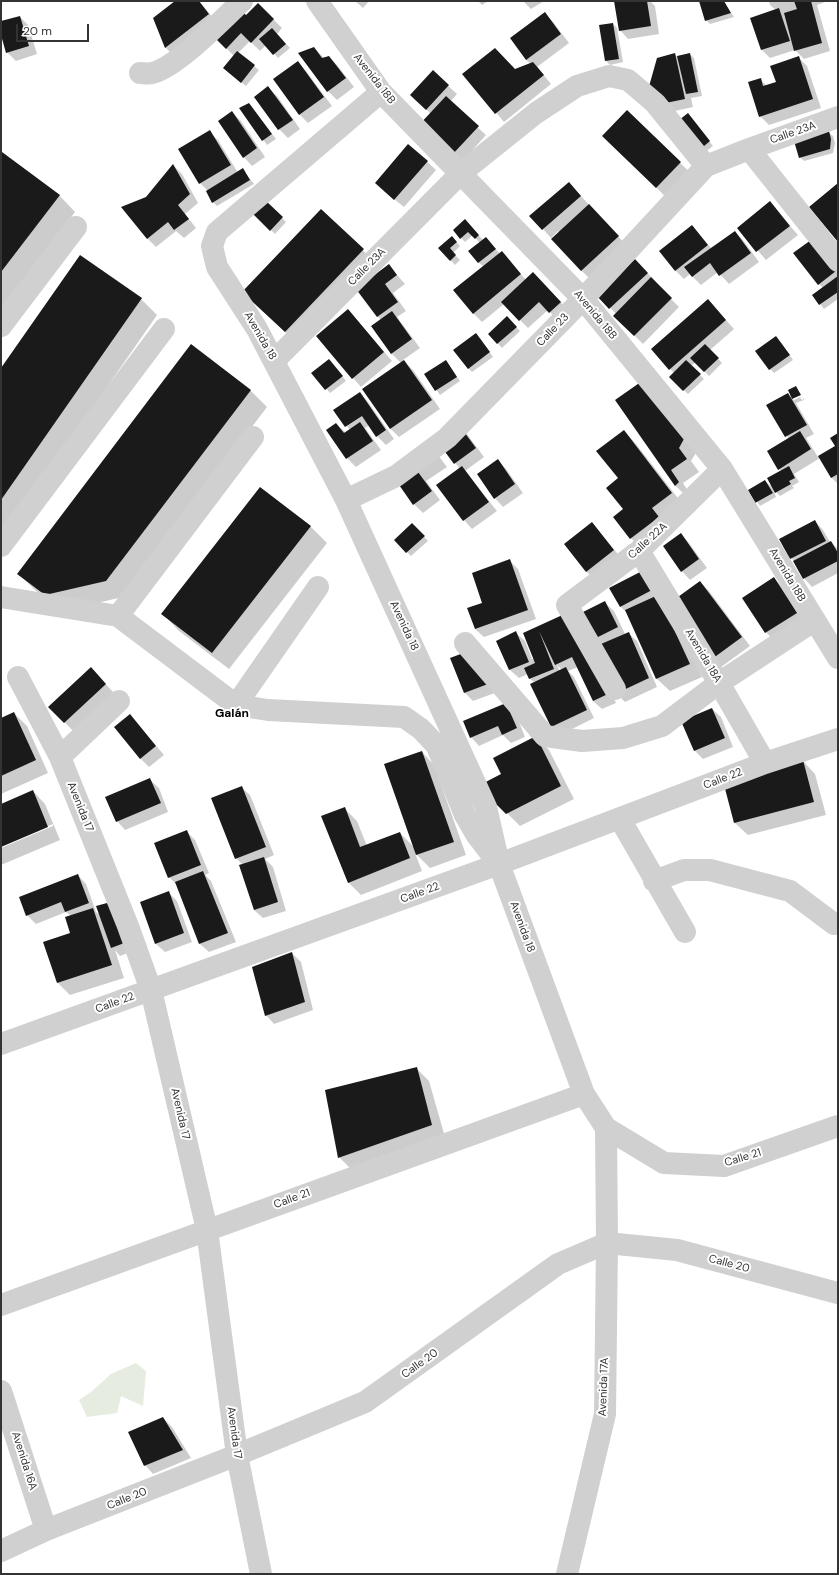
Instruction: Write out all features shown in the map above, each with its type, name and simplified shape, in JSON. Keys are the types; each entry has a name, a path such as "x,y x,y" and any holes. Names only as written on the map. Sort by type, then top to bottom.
{"street":[{"path":"140,73 152,73 180,58 242,1"},
{"name":"Avenida 18B","path":"317,1 381,92 583,299 722,469 838,658"},
{"path":"461,173 542,109 577,86 609,76 628,80 655,103 706,166"},
{"name":"Avenida 18","path":"381,92 217,232 212,246 217,267 257,329 346,500 486,807 499,864 584,1094 606,1128"},
{"name":"Calle 23A","path":"749,149 838,118"},
{"path":"749,149 838,260"},
{"name":"Calle 23","path":"346,500 396,476 447,438 583,299 706,166 749,149"},
{"name":"Calle 23A","path":"274,361 461,173"},
{"path":"1,326 76,227"},
{"path":"1,546 164,329"},
{"path":"118,616 253,437"},
{"name":"Calle 22A","path":"615,689 567,605 638,551 722,469"},
{"name":"Avenida 18A","path":"638,551 719,683 765,763"},
{"path":"236,705 318,587"},
{"path":"1,597 118,616 236,705 268,710 404,717 421,729 437,746 465,815 476,834 499,864"},
{"path":"465,643 545,736 582,741 623,738 662,726 719,683 815,620"},
{"name":"Avenida 17","path":"18,677 60,757 125,918 151,990 207,1230 236,1455 261,1574"},
{"path":"60,757 119,701"},
{"name":"Calle 22","path":"1,1044 499,864 765,763 838,739"},
{"path":"620,819 654,881 685,932"},
{"path":"654,881 684,870 710,870 790,891 834,924"},
{"name":"Calle 21","path":"1,1305 584,1094"},
{"name":"Calle 21","path":"606,1128 664,1162 724,1166 838,1126"},
{"path":"606,1128 607,1243"},
{"name":"Calle 20","path":"1,1551 46,1530 366,1402 558,1264 607,1243 677,1250 838,1292"},
{"name":"Avenida 17A","path":"573,1573 605,1414 607,1243"},
{"name":"Avenida 16A","path":"1,1391 46,1530"}],"shaded area":[{"path":"136,1363 146,1371 143,1406 121,1396 117,1413 87,1417 79,1400 91,1392 111,1374"}],"building":[{"path":"175,1 199,1 209,14 165,48 153,18"},
{"path":"614,1 647,1 651,26 619,31"},
{"path":"699,1 724,1 731,13 705,21"},
{"path":"794,1 811,1 822,43 794,51 784,13 797,9"},
{"path":"258,3 274,19 251,43 241,33 226,49 210,33 237,6 246,15"},
{"path":"779,8 790,41 761,50 750,18"},
{"path":"545,12 561,34 526,60 510,38"},
{"path":"20,16 29,46 6,53 1,35 1,21"},
{"path":"613,23 619,59 605,61 599,25"},
{"path":"272,28 286,44 273,55 259,39"},
{"path":"314,47 322,58 329,56 346,78 327,92 298,53"},
{"path":"495,48 515,69 533,62 544,75 495,114 462,74"},
{"path":"237,51 255,65 241,83 223,68"},
{"path":"675,53 685,99 651,106 648,90 657,58"},
{"path":"690,53 698,92 686,94 677,56"},
{"path":"799,56 813,99 759,117 748,82 761,78 763,86 776,82 770,66"},
{"path":"298,61 324,97 299,115 273,79"},
{"path":"433,70 449,85 426,110 410,95"},
{"path":"268,86 293,120 278,130 254,97"},
{"path":"446,96 479,126 451,156 418,126"},
{"path":"249,103 272,134 262,141 239,108"},
{"path":"627,110 681,162 656,188 602,136"},
{"path":"232,111 257,148 243,158 218,121"},
{"path":"688,113 710,141 697,152 674,124"},
{"path":"210,130 231,165 199,184 178,149"},
{"path":"829,131 831,139 830,149 799,158 794,141"},
{"path":"408,144 428,161 394,200 375,183"},
{"path":"2,152 60,195 1,272 1,153"},
{"path":"173,164 190,194 178,205 189,219 174,230 168,222 147,239 121,207 146,197"},
{"path":"243,168 250,180 212,203 206,191"},
{"path":"569,182 581,196 542,230 529,216"},
{"path":"838,183 838,242 809,207"},
{"path":"265,200 283,217 270,231 252,213"},
{"path":"770,201 790,226 756,252 737,228"},
{"path":"589,204 619,236 581,271 551,239"},
{"path":"321,209 364,249 285,332 242,292"},
{"path":"465,219 479,235 475,239 468,232 460,239 453,230"},
{"path":"692,225 708,245 675,271 659,251"},
{"path":"735,231 751,253 719,276 710,263 692,277 684,267"},
{"path":"452,236 457,242 450,248 456,255 450,261 438,248"},
{"path":"486,237 496,249 478,263 468,251"},
{"path":"811,240 836,271 818,285 793,253"},
{"path":"502,251 521,274 473,314 453,290"},
{"path":"80,255 142,298 1,500 1,368"},
{"path":"635,259 648,273 609,309 596,295"},
{"path":"389,264 397,275 385,284 398,302 377,317 356,289"},
{"path":"533,272 561,302 549,313 539,302 519,321 501,302"},
{"path":"838,276 838,292 819,305 812,295"},
{"path":"651,277 672,298 634,336 613,316"},
{"path":"708,299 726,320 669,370 651,349"},
{"path":"348,309 384,352 352,379 316,336"},
{"path":"392,311 412,339 391,354 371,326"},
{"path":"507,316 517,327 497,344 488,334"},
{"path":"476,333 490,352 468,369 453,350"},
{"path":"776,336 790,355 769,370 755,351"},
{"path":"191,344 251,390 106,581 45,595 17,574"},
{"path":"705,344 719,358 704,372 690,358"},
{"path":"329,359 343,376 325,390 311,373"},
{"path":"404,360 432,400 390,429 362,389"},
{"path":"446,360 457,377 435,391 424,374"},
{"path":"686,360 701,374 683,391 669,377"},
{"path":"645,379 685,437 679,448 687,459 671,470 679,482 675,486 615,400"},
{"path":"796,386 801,395 792,399 788,390"},
{"path":"360,392 386,430 376,437 362,416 345,427 333,410"},
{"path":"788,393 807,425 785,437 766,405"},
{"path":"360,422 373,441 346,459 326,430 336,423 344,433"},
{"path":"459,425 476,448 454,464 437,441"},
{"path":"624,430 672,493 652,508 659,517 630,539 613,517 623,509 606,488 618,478 596,451"},
{"path":"800,431 811,449 778,470 767,451"},
{"path":"838,433 838,474 831,478 818,456 835,446 830,438"},
{"path":"498,459 515,484 494,499 477,474"},
{"path":"462,466 489,502 463,521 436,485"},
{"path":"789,466 795,478 789,481 791,484 775,493 767,478"},
{"path":"388,469 418,472 432,491 413,505"},
{"path":"765,480 773,493 755,503 748,490"},
{"path":"260,487 311,526 212,653 161,614"},
{"path":"815,520 826,541 790,559 779,539"},
{"path":"592,522 614,550 586,572 564,544"},
{"path":"412,523 425,536 406,553 394,540"},
{"path":"681,533 699,559 681,572 663,546"},
{"path":"831,541 838,553 838,561 803,579 793,561"},
{"path":"510,559 528,610 475,629 467,608 482,603 472,573"},
{"path":"642,571 652,590 620,607 609,588"},
{"path":"774,577 797,613 765,633 742,598"},
{"path":"700,581 742,637 712,659 671,602"},
{"path":"658,595 690,664 656,679 625,610"},
{"path":"605,601 618,627 586,643 573,617"},
{"path":"569,612 608,694 593,701 572,657 555,665 539,631 554,669 529,679 524,668 535,663 523,633"},
{"path":"516,631 529,662 509,670 496,641"},
{"path":"629,632 649,678 615,694 594,647"},
{"path":"466,652 496,681 464,693 450,658"},
{"path":"91,667 106,684 64,723 48,707"},
{"path":"566,667 587,710 551,727 530,684"},
{"path":"506,703 517,728 502,735 498,726 470,738 463,721"},
{"path":"712,708 725,738 694,751 681,721"},
{"path":"14,712 36,760 1,776 1,718"},
{"path":"130,714 156,746 140,759 114,727"},
{"path":"536,736 561,786 506,814 478,786 501,774 493,758"},
{"path":"422,751 454,842 416,855 384,764"},
{"path":"803,760 814,802 734,823 723,781"},
{"path":"150,778 161,803 116,822 105,797"},
{"path":"242,786 266,847 235,859 211,798"},
{"path":"33,790 48,827 1,847 1,804"},
{"path":"345,807 360,847 400,832 410,858 348,883 321,816"},
{"path":"187,830 201,865 168,878 154,843"},
{"path":"264,857 278,902 254,910 239,865"},
{"path":"203,871 228,933 199,944 175,882"},
{"path":"78,874 89,903 65,912 61,902 26,916 19,897"},
{"path":"169,891 184,933 155,944 140,902"},
{"path":"107,903 135,939 111,948 96,906"},
{"path":"93,908 112,965 57,983 43,942 70,933 65,917"},
{"path":"292,952 305,1002 265,1016 252,967"},
{"path":"417,1067 432,1125 338,1158 325,1090"},
{"path":"163,1417 183,1450 144,1466 128,1432"}],"district":[{"name":"Galán","path":"232,714"}]}
